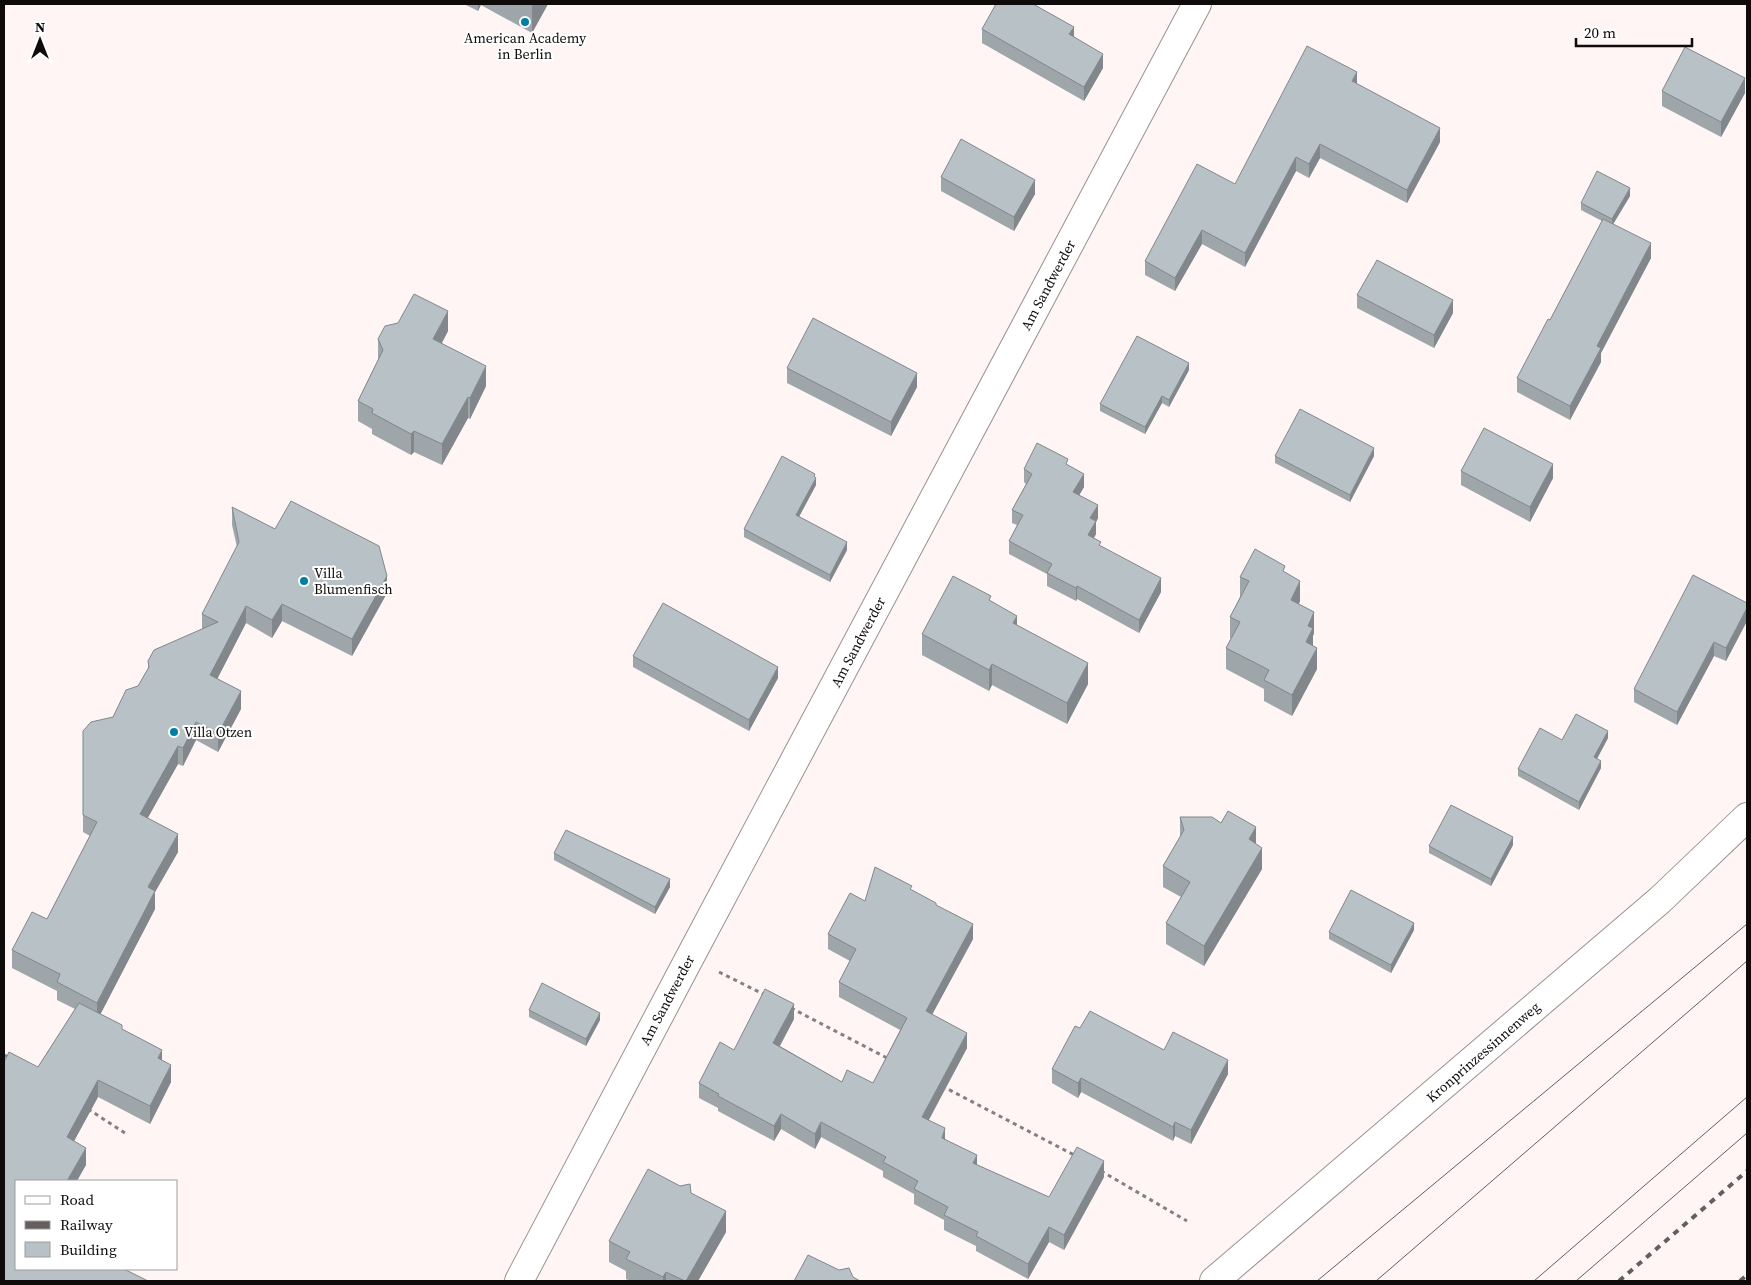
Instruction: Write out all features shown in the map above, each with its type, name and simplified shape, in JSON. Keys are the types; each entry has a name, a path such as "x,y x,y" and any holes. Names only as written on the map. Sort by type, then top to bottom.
{"street":[{"name":"Am Sandwerder","path":"519,1281 1197,4"},
{"name":"Kronprinzessinnenweg","path":"1214,1281 1660,900 1747,817"}],"path":[{"path":"690,956 768,997"},
{"path":"786,1006 890,1060"},
{"path":"4,1055 12,1060"},
{"path":"934,1082 1080,1159"},
{"path":"84,1106 128,1134"},
{"path":"1097,1168 1187,1221"}],"building":[{"path":"996,4 1033,4 1074,27 1069,34 1103,54 1084,87 982,29"},
{"path":"1307,46 1357,72 1352,81 1440,128 1407,190 1320,144 1309,164 1296,157 1245,253 1202,230 1175,278 1145,261 1197,164 1235,184"},
{"path":"1685,47 1745,78 1721,122 1662,91"},
{"path":"961,139 1035,180 1014,217 941,177"},
{"path":"1597,171 1630,188 1612,219 1581,203"},
{"path":"1603,219 1651,243 1597,346 1601,348 1570,406 1517,378"},
{"path":"1377,260 1453,300 1434,335 1357,295"},
{"path":"414,294 448,311 433,339 486,366 470,398 468,397 442,444 414,431 411,434 372,413 373,409 358,401 383,350 378,339 385,326 398,323"},
{"path":"813,318 917,373 891,422 787,368"},
{"path":"1137,336 1189,363 1169,400 1162,396 1145,427 1100,404"},
{"path":"1300,409 1374,448 1350,495 1275,456"},
{"path":"1484,428 1553,464 1530,507 1461,471"},
{"path":"1037,443 1068,459 1066,464 1084,474 1073,492 1098,505 1090,518 1096,521 1088,535 1101,542 1099,545 1161,578 1139,620 1077,586 1076,588 1047,573 1052,564 1009,541 1023,515 1012,510 1032,474 1024,469"},
{"path":"782,456 815,474 816,478 796,515 847,542 830,575 744,529"},
{"path":"291,501 379,546 387,576 352,639 282,604 272,620 246,606 210,675 241,691 218,734 196,722 183,748 178,746 140,814 178,834 148,887 155,891 97,1003 57,982 60,974 12,950 32,912 47,919 97,822 83,815 83,731 91,722 113,717 126,690 138,686 149,667 148,661 154,650 218,622 202,614 239,542 232,507 275,529"},
{"path":"1255,549 1285,566 1283,571 1300,581 1291,600 1314,612 1308,626 1313,628 1306,642 1317,648 1292,695 1264,680 1269,670 1226,648 1240,622 1230,617 1249,581 1240,577"},
{"path":"1693,575 1747,603 1747,608 1726,648 1714,642 1677,712 1634,689"},
{"path":"953,576 991,596 989,600 1017,616 1013,623 1088,663 1067,703 992,664 989,670 922,634"},
{"path":"663,603 778,667 749,720 633,656"},
{"path":"1576,714 1608,731 1594,757 1601,761 1579,802 1518,769 1540,728 1562,740"},
{"path":"1451,805 1513,837 1491,879 1429,846"},
{"path":"1228,811 1256,827 1249,839 1262,848 1204,946 1166,923 1190,882 1163,866 1184,830 1180,817 1212,817 1221,823"},
{"path":"566,830 670,879 655,907 554,853"},
{"path":"875,867 912,886 910,889 936,903 936,905 973,924 926,1011 967,1033 922,1117 945,1128 942,1138 977,1155 973,1163 1049,1197 1077,1147 1104,1161 1064,1235 1049,1227 1028,1264 976,1236 978,1232 944,1215 948,1207 914,1189 918,1181 883,1162 886,1157 821,1122 815,1134 781,1114 774,1126 718,1096 719,1094 699,1083 720,1042 734,1050 765,989 794,1004 773,1043 842,1082 847,1070 873,1083 907,1018 839,982 856,949 828,934 850,893 865,901"},
{"path":"1351,890 1414,923 1391,965 1329,932"},
{"path":"542,983 600,1013 586,1039 529,1010"},
{"path":"79,1003 122,1025 122,1029 162,1050 158,1058 171,1065 150,1106 98,1080 67,1137 86,1148 68,1180 15,1180 15,1270 126,1270 148,1281 4,1281 4,1062 9,1052 38,1067"},
{"path":"1090,1011 1164,1050 1173,1032 1228,1060 1191,1130 1175,1122 1173,1127 1081,1078 1078,1083 1052,1069 1075,1026 1080,1028"},
{"path":"648,1169 680,1186 690,1184 691,1193 726,1211 686,1281 666,1272 663,1277 626,1259 630,1252 609,1241"},
{"path":"808,1255 839,1270 849,1268 853,1277 860,1281 794,1281"}],"tram line":[{"path":"1317,1281 1747,924"},
{"path":"1376,1281 1747,961"},
{"path":"1534,1281 1747,1097"},
{"path":"1576,1281 1747,1133"}],"railway":[{"path":"1619,1281 1747,1171"},
{"path":"1740,1281 1747,1275"}],"place":[{"name":"American Academy in Berlin","path":"525,22"},
{"name":"Villa Blumenfisch","path":"304,581"},
{"name":"Villa Otzen","path":"174,732"}]}
